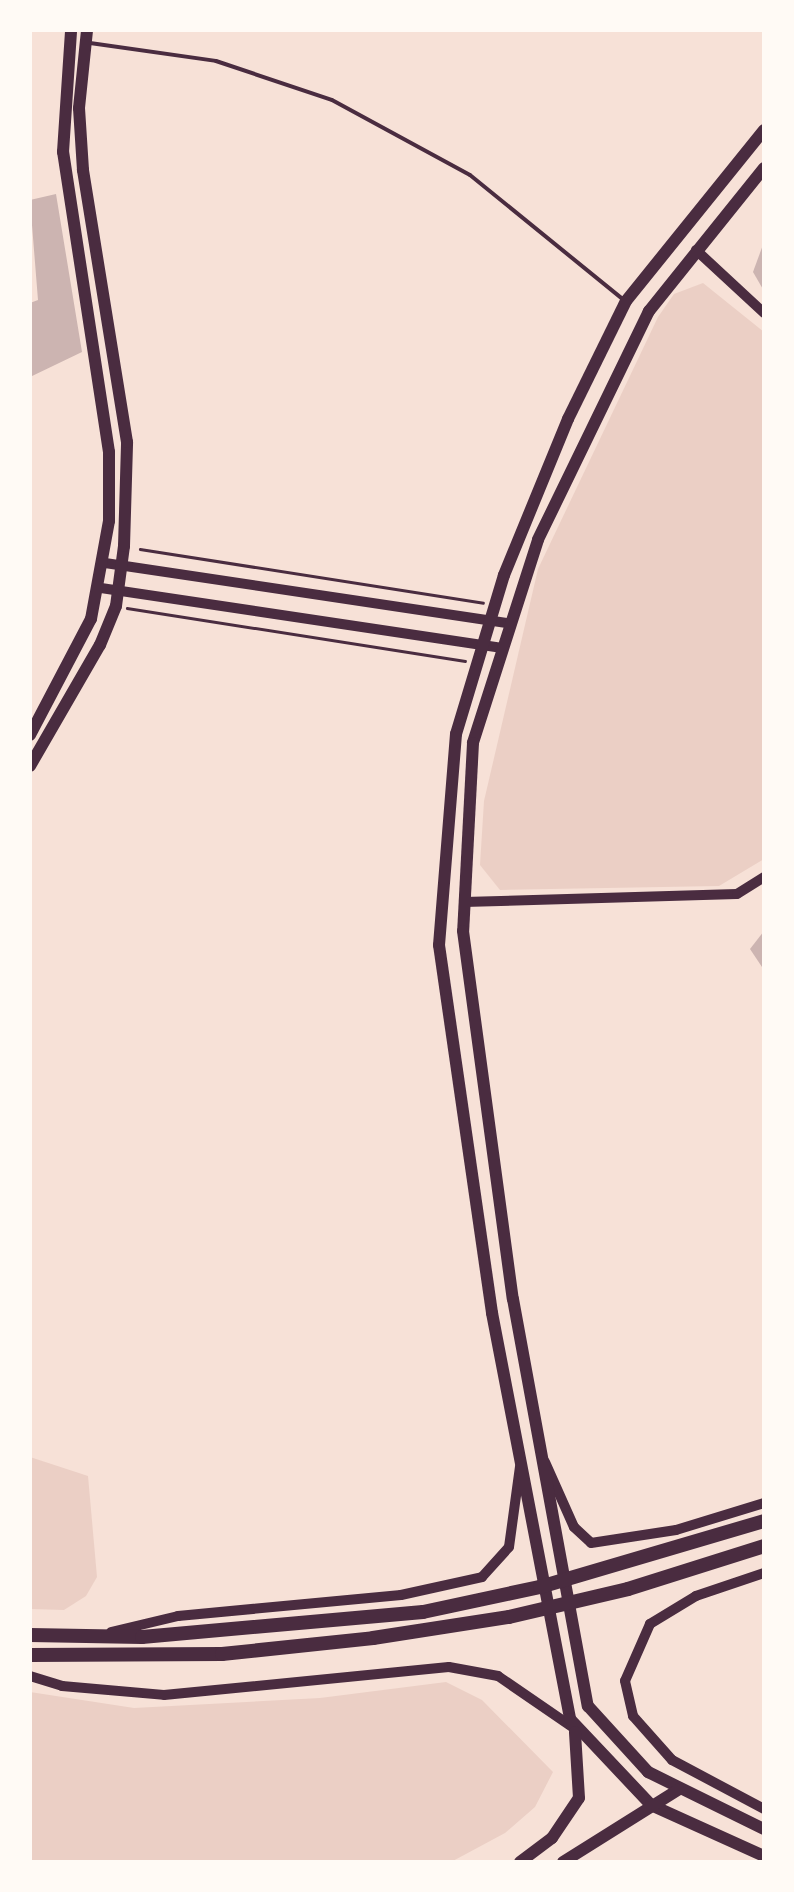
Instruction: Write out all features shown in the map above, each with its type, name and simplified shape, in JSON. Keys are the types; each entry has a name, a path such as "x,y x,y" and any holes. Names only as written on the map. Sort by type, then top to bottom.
{"main road":[{"path":"30,736 101,588 105,564 109,452 64,152 70,30"},
{"path":"30,766 116,606 124,546 127,442 83,170 86,36"},
{"path":"520,1862 552,1838 580,1798 575,1729 556,1672 520,1467 439,945 456,734 494,605 568,419 626,301 764,130"},
{"path":"764,168 649,311 612,378 507,622 473,743 464,902 510,1280 578,1666 601,1724 678,1790 764,1829"},
{"path":"30,1635 95,1636 423,1612 540,1587 764,1522"},
{"path":"30,1656 222,1654 373,1638 509,1617 628,1589 764,1546"},
{"path":"575,1729 650,1805 764,1856"},
{"path":"563,1862 678,1790"}],"street":[{"path":"696,250 764,313"},
{"path":"105,564 507,622"},
{"path":"101,588 501,648"},
{"path":"464,902 737,894 764,877"},
{"path":"540,1453 574,1527 591,1543 676,1530 764,1502"},
{"path":"95,1636 178,1616 382,1598 482,1577 509,1547 520,1467"},
{"path":"764,1573 696,1596 650,1624 626,1681 634,1716 672,1760 764,1809"},
{"path":"30,1676 62,1686 164,1695 402,1670 468,1669 509,1682 575,1729"}],"lane":[{"path":"86,36 243,68 345,106 470,175 626,301"}],"path":[{"path":"124,546 494,605"},
{"path":"116,606 477,663"}],"shaded area":[{"path":"703,283 764,332 764,859 719,886 500,890 480,865 484,801 538,569 658,317 674,294"},
{"path":"30,1457 88,1476 97,1577 86,1596 64,1610 30,1609"},
{"path":"446,1682 482,1700 553,1772 535,1807 505,1833 451,1862 30,1862 30,1692 134,1708 320,1698"}],"building":[{"path":"56,194 82,352 30,377 30,303 38,300 30,200"},
{"path":"764,242 764,291 753,272"},
{"path":"764,931 764,970 750,949"}]}
